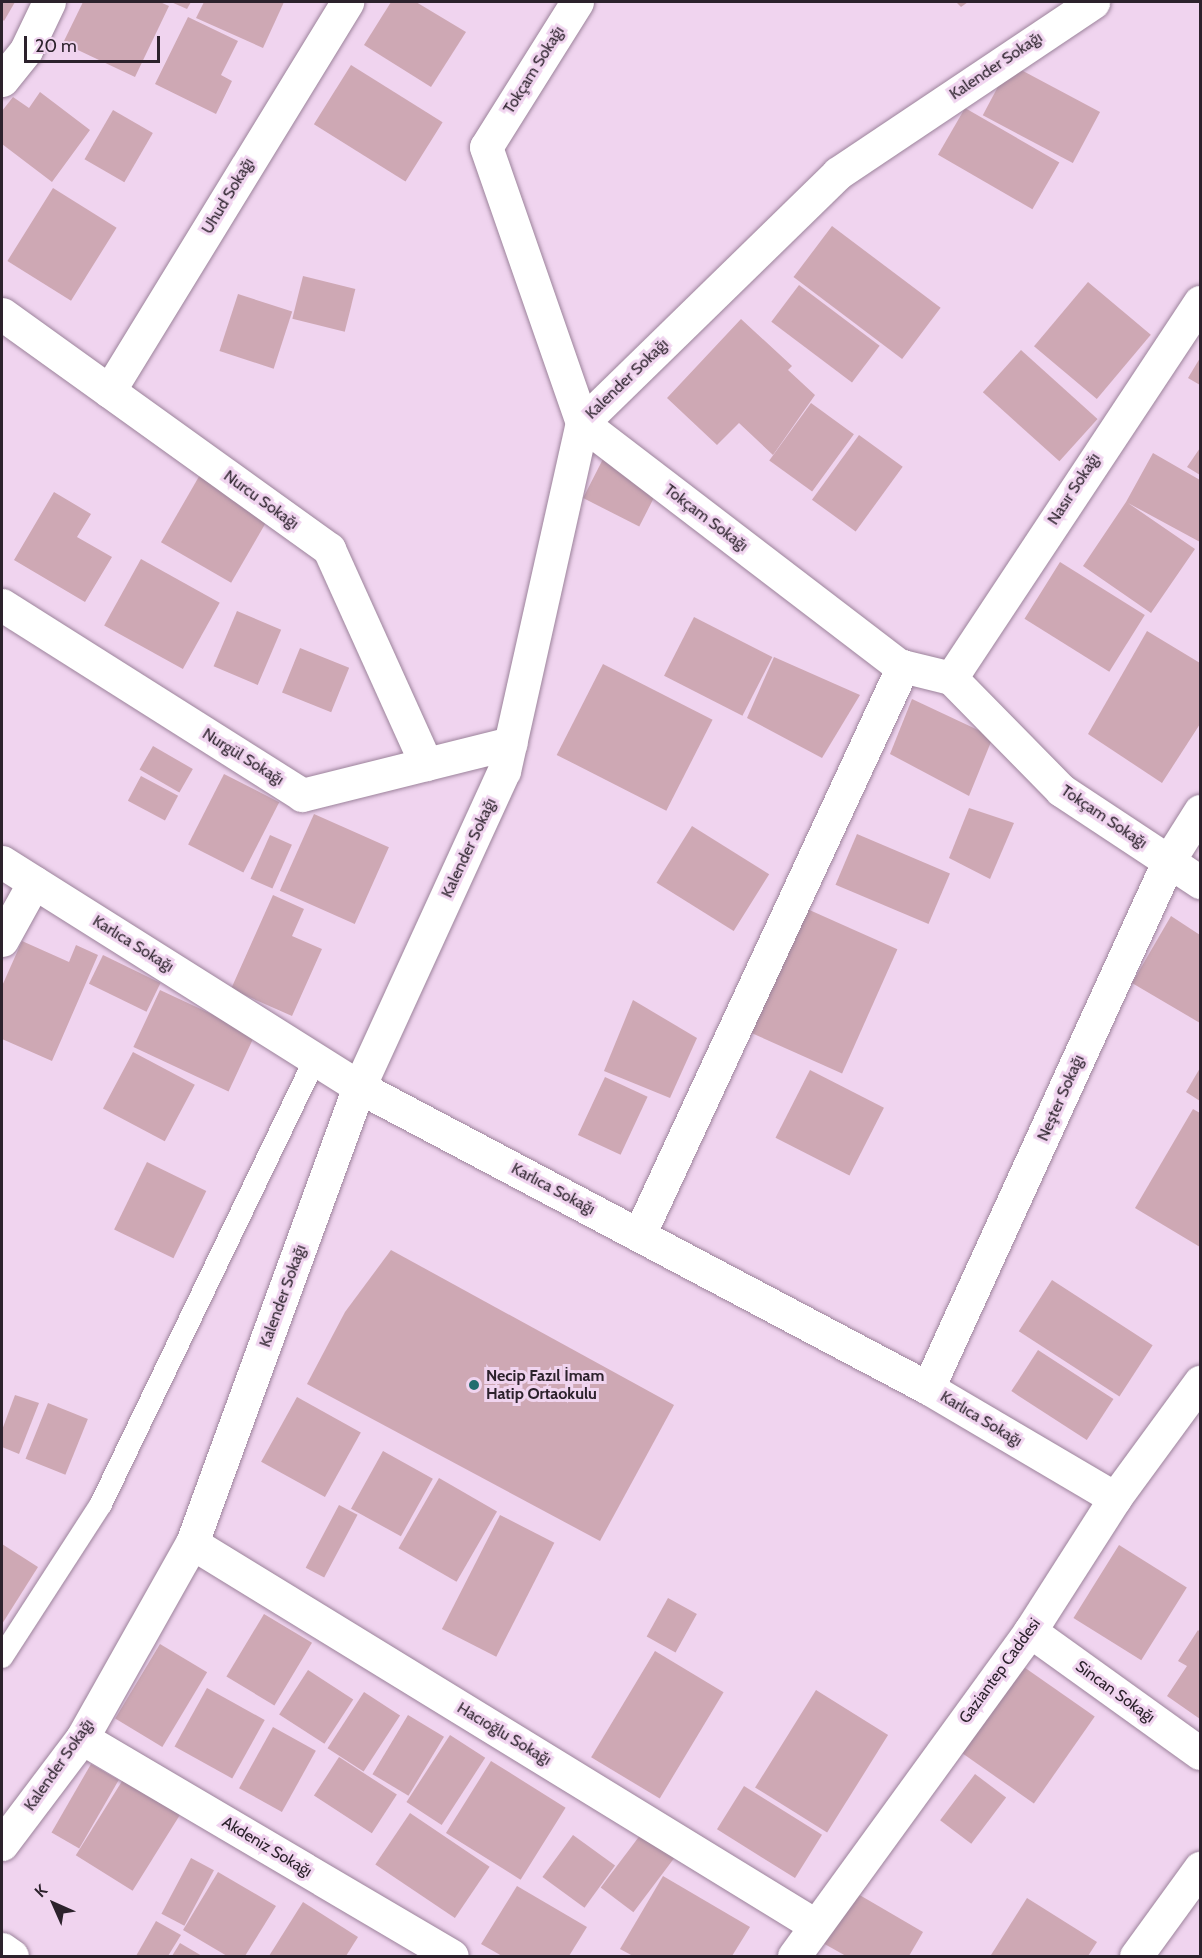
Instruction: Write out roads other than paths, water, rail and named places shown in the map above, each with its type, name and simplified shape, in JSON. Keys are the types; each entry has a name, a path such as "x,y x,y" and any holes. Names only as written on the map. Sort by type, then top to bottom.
{"street":[{"path":"2,80 26,50 50,2"},
{"name":"Uhud Sokağı","path":"109,391 347,2"},
{"name":"Tokçam Sokağı","path":"577,2 486,147 582,423 903,666 951,678 1061,790 1200,882"},
{"name":"Kalender Sokağı","path":"2,1844 81,1738 192,1544 359,1087 504,771 582,423 838,173 1093,2"},
{"name":"Nasır Sokağı","path":"951,678 1200,302"},
{"name":"Nurcu Sokağı","path":"2,314 329,549 426,764"},
{"name":"Nurgül Sokağı","path":"2,605 302,795 511,743"},
{"path":"639,1235 903,666"},
{"name":"Neşter Sokağı","path":"928,1388 1169,860 1200,811"},
{"name":"Karlıca Sokağı","path":"2,862 359,1087 928,1388 1115,1498"},
{"path":"2,940 34,882"},
{"name":"Gaziantep Caddesi","path":"794,1956 1030,1630 1115,1498 1200,1382"},
{"name":"Hacıoğlu Sokağı","path":"192,1544 815,1925"},
{"name":"Sincan Sokağı","path":"1030,1630 1200,1754"},
{"name":"Akdeniz Sokağı","path":"81,1738 452,1956"},
{"path":"1136,1956 1200,1868"},
{"path":"2,1949 12,1956"}],"lane":[{"path":"2,1657 100,1504 315,1059"}],"place":[{"name":"Necip Fazıl İmam Hatip Ortaokulu","path":"474,1385"}]}
